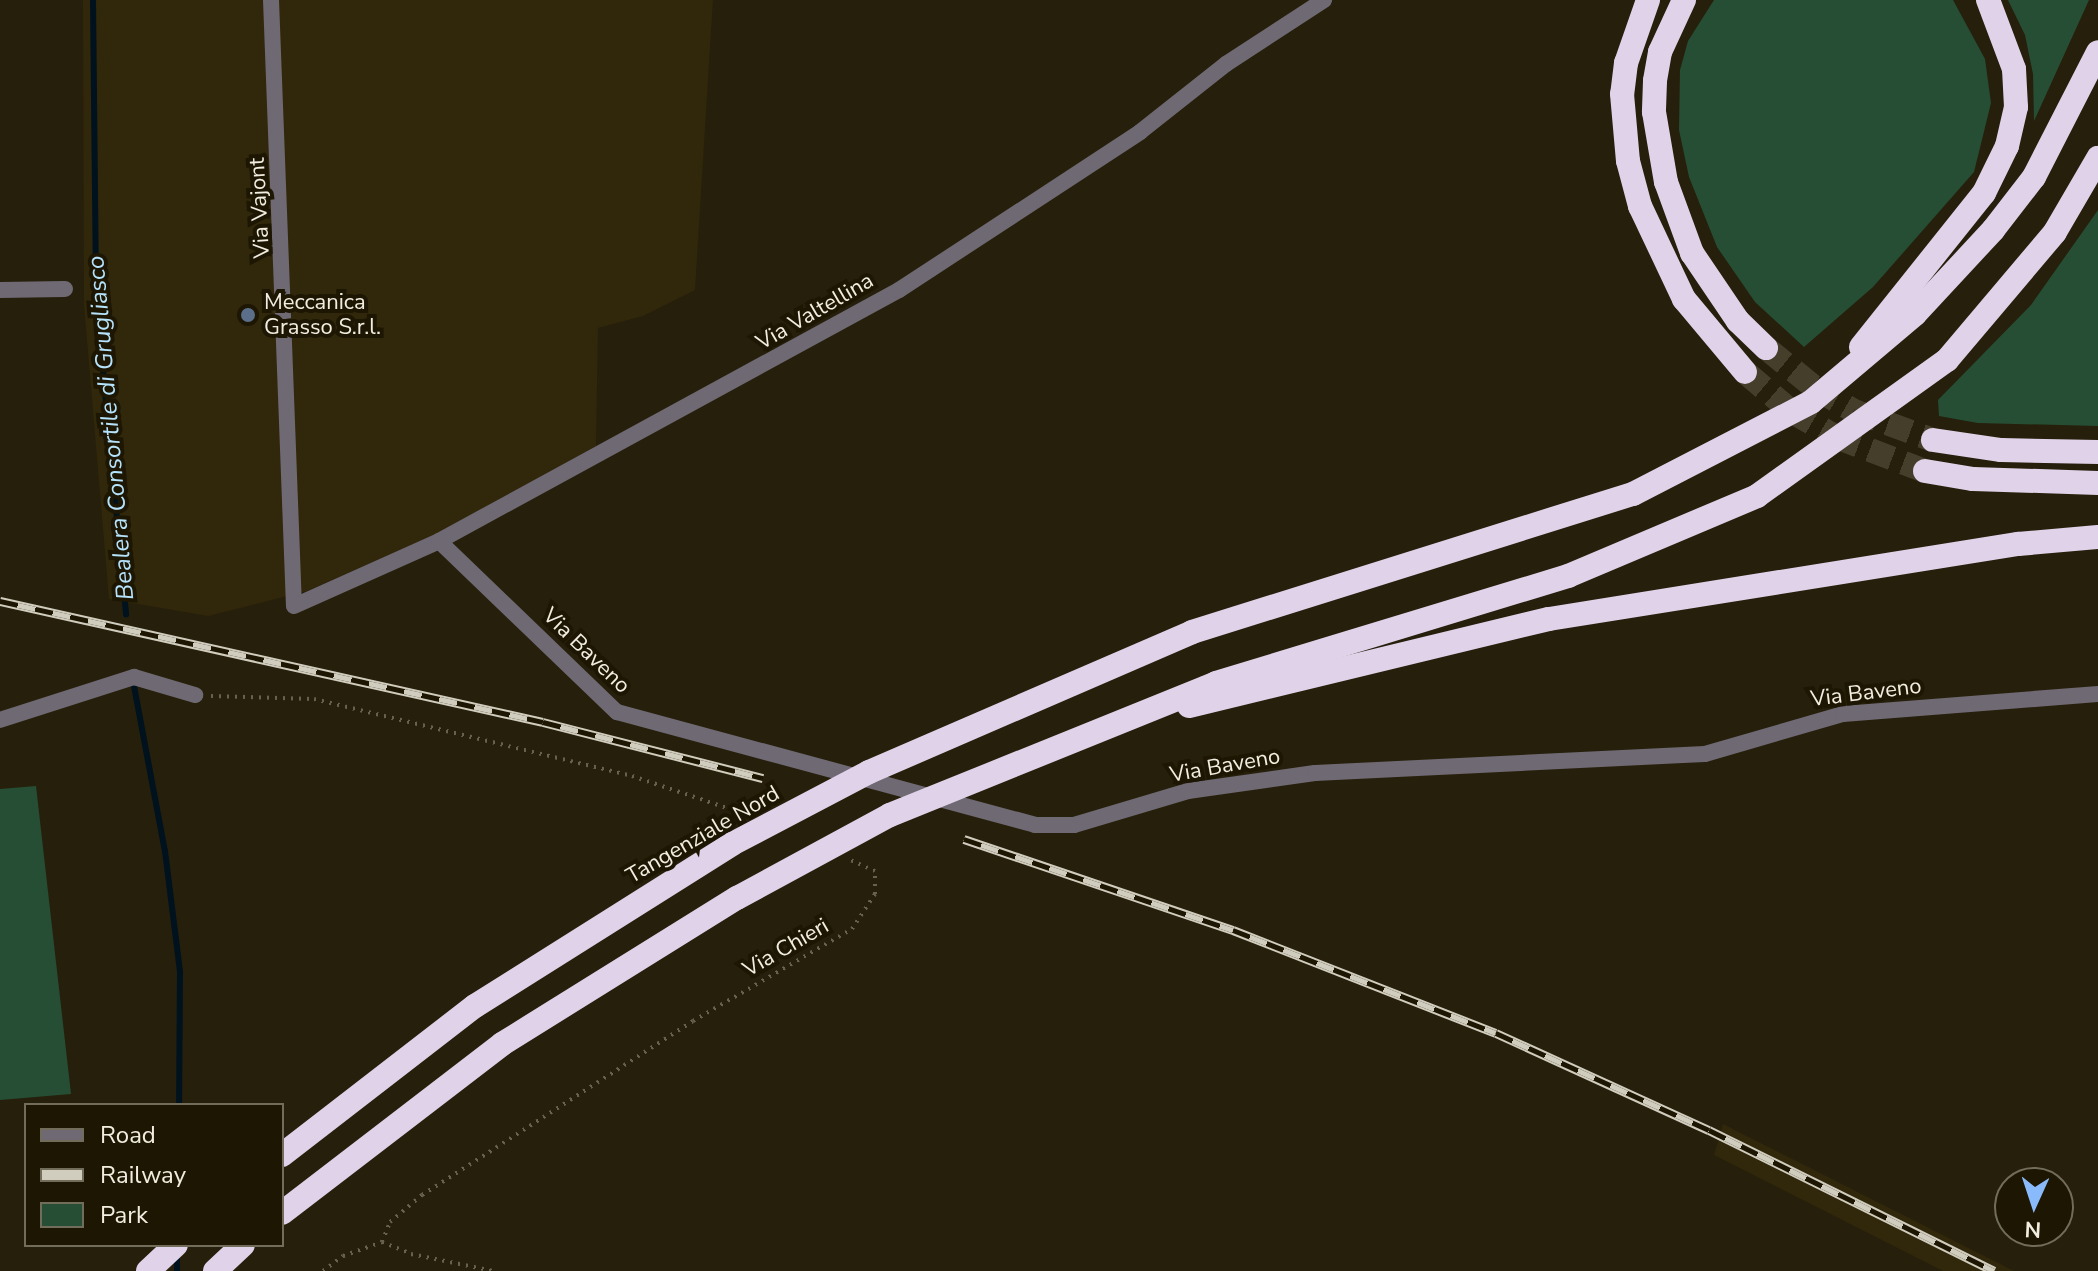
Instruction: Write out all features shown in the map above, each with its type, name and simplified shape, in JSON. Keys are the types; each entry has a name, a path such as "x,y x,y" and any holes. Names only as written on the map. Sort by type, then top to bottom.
{"highway":[{"path":"1648,0 1626,63 1622,94 1636,191 1659,255 1684,299 1745,372"},
{"path":"1684,0 1663,41 1655,81 1654,112 1666,182 1692,253 1738,321 1766,348"},
{"path":"1839,376 1914,274 1984,193 2007,146 2016,107 2014,69 1988,0"},
{"path":"1839,376 1915,314 1993,230 2034,177 2098,52"},
{"path":"284,1211 502,1044 737,898 890,815 1050,749 1142,716 1216,683 1568,576 1757,496 1947,360 2055,232 2098,158"},
{"name":"Tangenziale Nord","path":"284,1153 475,1006 732,844 869,772 1192,632 1633,494 1811,402 1839,376"},
{"path":"1933,440 2001,450 2098,452"},
{"path":"1925,471 1986,480 2098,483"},
{"path":"1142,716 1549,619 2018,544 2098,537"},
{"path":"148,1271 174,1247"},
{"path":"215,1271 241,1247"}],"street":[{"name":"Via Vajont","path":"271,0 294,606"},
{"name":"Via Valtellina","path":"294,606 439,541 899,290 1128,140 1226,64 1324,0"},
{"path":"0,290 65,289"},
{"name":"Via Baveno","path":"439,541 617,712 1035,825 1074,825 1188,791 1315,773 1705,754 1843,714 2098,694"},
{"path":"0,720 134,677 195,695"}],"path":[{"path":"195,695 314,699 632,776 749,816"},
{"name":"Via Chieri","path":"382,1242 390,1222 422,1195 693,1021 852,929 875,894 875,871 847,859"},
{"path":"323,1271 343,1256 382,1242 411,1254 493,1271"}],"shaded area":[{"path":"83,0 713,0 695,290 643,316 598,328 596,446 436,534 307,591 208,616 109,599 84,305"},
{"path":"1723,1124 2014,1271 1943,1271 1714,1155"}],"green space":[{"path":"1714,0 1953,0 1985,59 1991,103 1974,172 1873,287 1804,347 1755,302 1717,247 1689,177 1679,130 1680,70 1688,41"},
{"path":"2008,0 2089,0 2034,121 2033,74 2025,35"},
{"path":"2098,210 2098,426 1978,423 1939,416 1938,400 2031,305"},
{"path":"36,786 71,1094 0,1100 0,789"}],"waterway":[{"name":"Bealera Consortile di Grugliasco","path":"93,0 96,296 126,615"},
{"name":"Bealera Consortile di Grugliasco","path":"134,686 165,851 180,972 179,1103"},
{"name":"Bealera Consortile di Grugliasco","path":"177,1255 177,1271"}],"tunnel":[{"path":"1766,348 1815,388 1854,411 1933,440"},
{"path":"1745,372 1791,411 1836,437 1925,471"}],"railway":[{"path":"0,601 543,722 763,778"},
{"path":"964,839 1233,930 1496,1033 1709,1130 1994,1271"}],"place":[{"name":"Meccanica Grasso S.r.l.","path":"248,315"}]}
